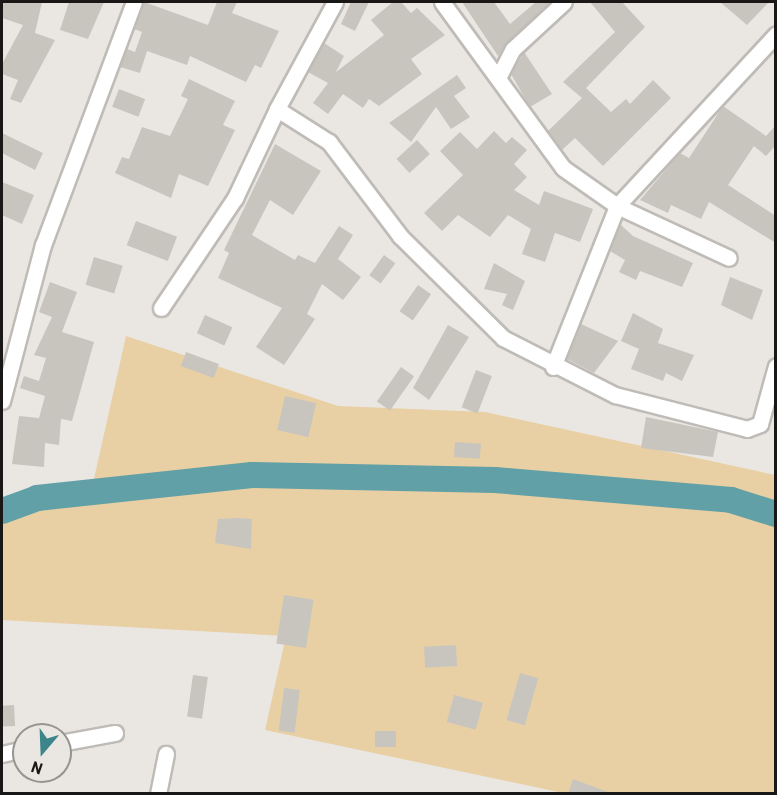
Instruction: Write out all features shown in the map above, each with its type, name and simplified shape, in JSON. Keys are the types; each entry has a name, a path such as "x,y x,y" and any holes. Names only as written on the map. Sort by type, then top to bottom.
{"street":[{"path":"2,401 43,245 133,2"},
{"path":"161,308 235,198 277,109 335,2"},
{"path":"442,2 500,74 563,168 617,206 729,258"},
{"path":"500,74 513,49 564,2"},
{"path":"553,367 617,206 776,34"},
{"path":"277,109 329,142 399,236 465,303 503,338 553,367 615,395 754,429 776,366"},
{"path":"72,741 115,733"},
{"path":"158,794 166,754"}],"shaded area":[{"path":"126,336 338,406 485,412 775,475 775,793 563,793 265,730 286,636 2,620 2,514 91,492"}],"building":[{"path":"2,2 42,2 35,33 55,40 21,103 10,99 18,80 2,74 2,64 23,25 2,18"},
{"path":"69,2 104,2 88,39 60,30"},
{"path":"144,2 208,25 217,2 237,2 232,13 279,31 261,68 255,65 246,82 190,56 187,65 147,51 140,73 120,67 127,49 135,52 142,32 134,29"},
{"path":"351,2 369,2 355,31 341,24"},
{"path":"393,2 401,2 411,13 417,8 445,35 411,59 422,74 379,106 369,99 363,108 343,94 328,114 313,103 328,83 308,72 324,43 344,56 336,72 384,35 371,20"},
{"path":"462,2 494,2 510,24 536,2 550,2 498,56"},
{"path":"590,2 622,2 645,27 586,88 611,112 626,99 630,104 653,80 671,98 603,166 575,138 562,150 548,131 582,98 563,82 615,32"},
{"path":"720,2 769,2 747,25"},
{"path":"524,52 552,94 530,107 511,74"},
{"path":"457,75 466,88 454,96 470,117 451,129 436,107 411,142 389,123"},
{"path":"189,79 235,101 223,125 235,130 208,186 179,174 171,198 115,173 122,157 129,159 142,127 170,136 188,99 181,96"},
{"path":"119,89 145,99 138,117 112,107"},
{"path":"723,106 766,136 776,125 776,145 766,156 754,146 728,185 776,216 776,243 709,202 701,219 671,205 668,213 640,200 680,153 689,158"},
{"path":"494,131 506,143 512,137 527,150 514,164 527,177 514,190 539,205 544,191 593,209 580,242 555,233 545,262 522,254 531,229 508,215 490,237 458,215 442,231 424,213 463,175 440,151 460,132 477,149"},
{"path":"2,133 43,153 35,170 2,153"},
{"path":"417,140 430,154 409,173 397,159"},
{"path":"275,144 321,171 293,215 270,200 252,235 295,260 298,255 315,263 339,226 353,235 338,259 361,277 343,300 322,284 307,314 315,319 284,365 256,347 282,308 218,278 229,253 224,250"},
{"path":"2,182 34,195 22,224 2,215"},
{"path":"136,221 177,237 168,261 127,245"},
{"path":"620,224 633,236 693,263 682,287 640,271 636,280 619,272 625,260 610,251"},
{"path":"384,255 395,263 381,283 369,275"},
{"path":"94,257 123,266 114,294 86,285"},
{"path":"494,263 525,281 513,310 502,305 507,294 484,289"},
{"path":"730,277 763,290 752,320 721,305"},
{"path":"50,282 77,292 62,332 94,342 72,421 61,419 59,445 45,443 44,467 12,464 19,416 39,418 45,396 20,388 24,376 39,381 46,358 34,355 52,317 39,312"},
{"path":"418,285 431,294 413,320 400,311"},
{"path":"633,313 663,329 658,343 694,355 682,381 666,373 663,381 631,369 639,349 621,341"},
{"path":"205,315 232,327 224,345 197,333"},
{"path":"581,324 618,341 594,373 567,359"},
{"path":"448,325 469,337 429,400 413,388"},
{"path":"186,352 219,364 214,378 181,366"},
{"path":"401,367 414,376 390,411 377,401"},
{"path":"476,370 492,376 478,413 462,407"},
{"path":"285,396 316,403 308,437 277,430"},
{"path":"646,417 718,432 713,457 641,448"},
{"path":"455,442 481,444 480,459 454,457"},
{"path":"218,519 252,519 251,549 215,543"},
{"path":"284,595 314,600 306,648 276,643"},
{"path":"456,645 457,666 425,668 424,647"},
{"path":"520,673 538,678 525,725 506,720"},
{"path":"193,675 208,677 202,719 187,717"},
{"path":"284,688 300,690 295,733 279,731"},
{"path":"454,695 483,703 476,730 447,722"},
{"path":"14,705 15,723 12,723 12,726 3,727 2,706"},
{"path":"375,731 396,731 396,747 375,747"},
{"path":"573,779 608,792 608,794 568,794"}],"waterway":[{"path":"2,511 37,498 252,475 495,480 731,500 776,514"}]}
